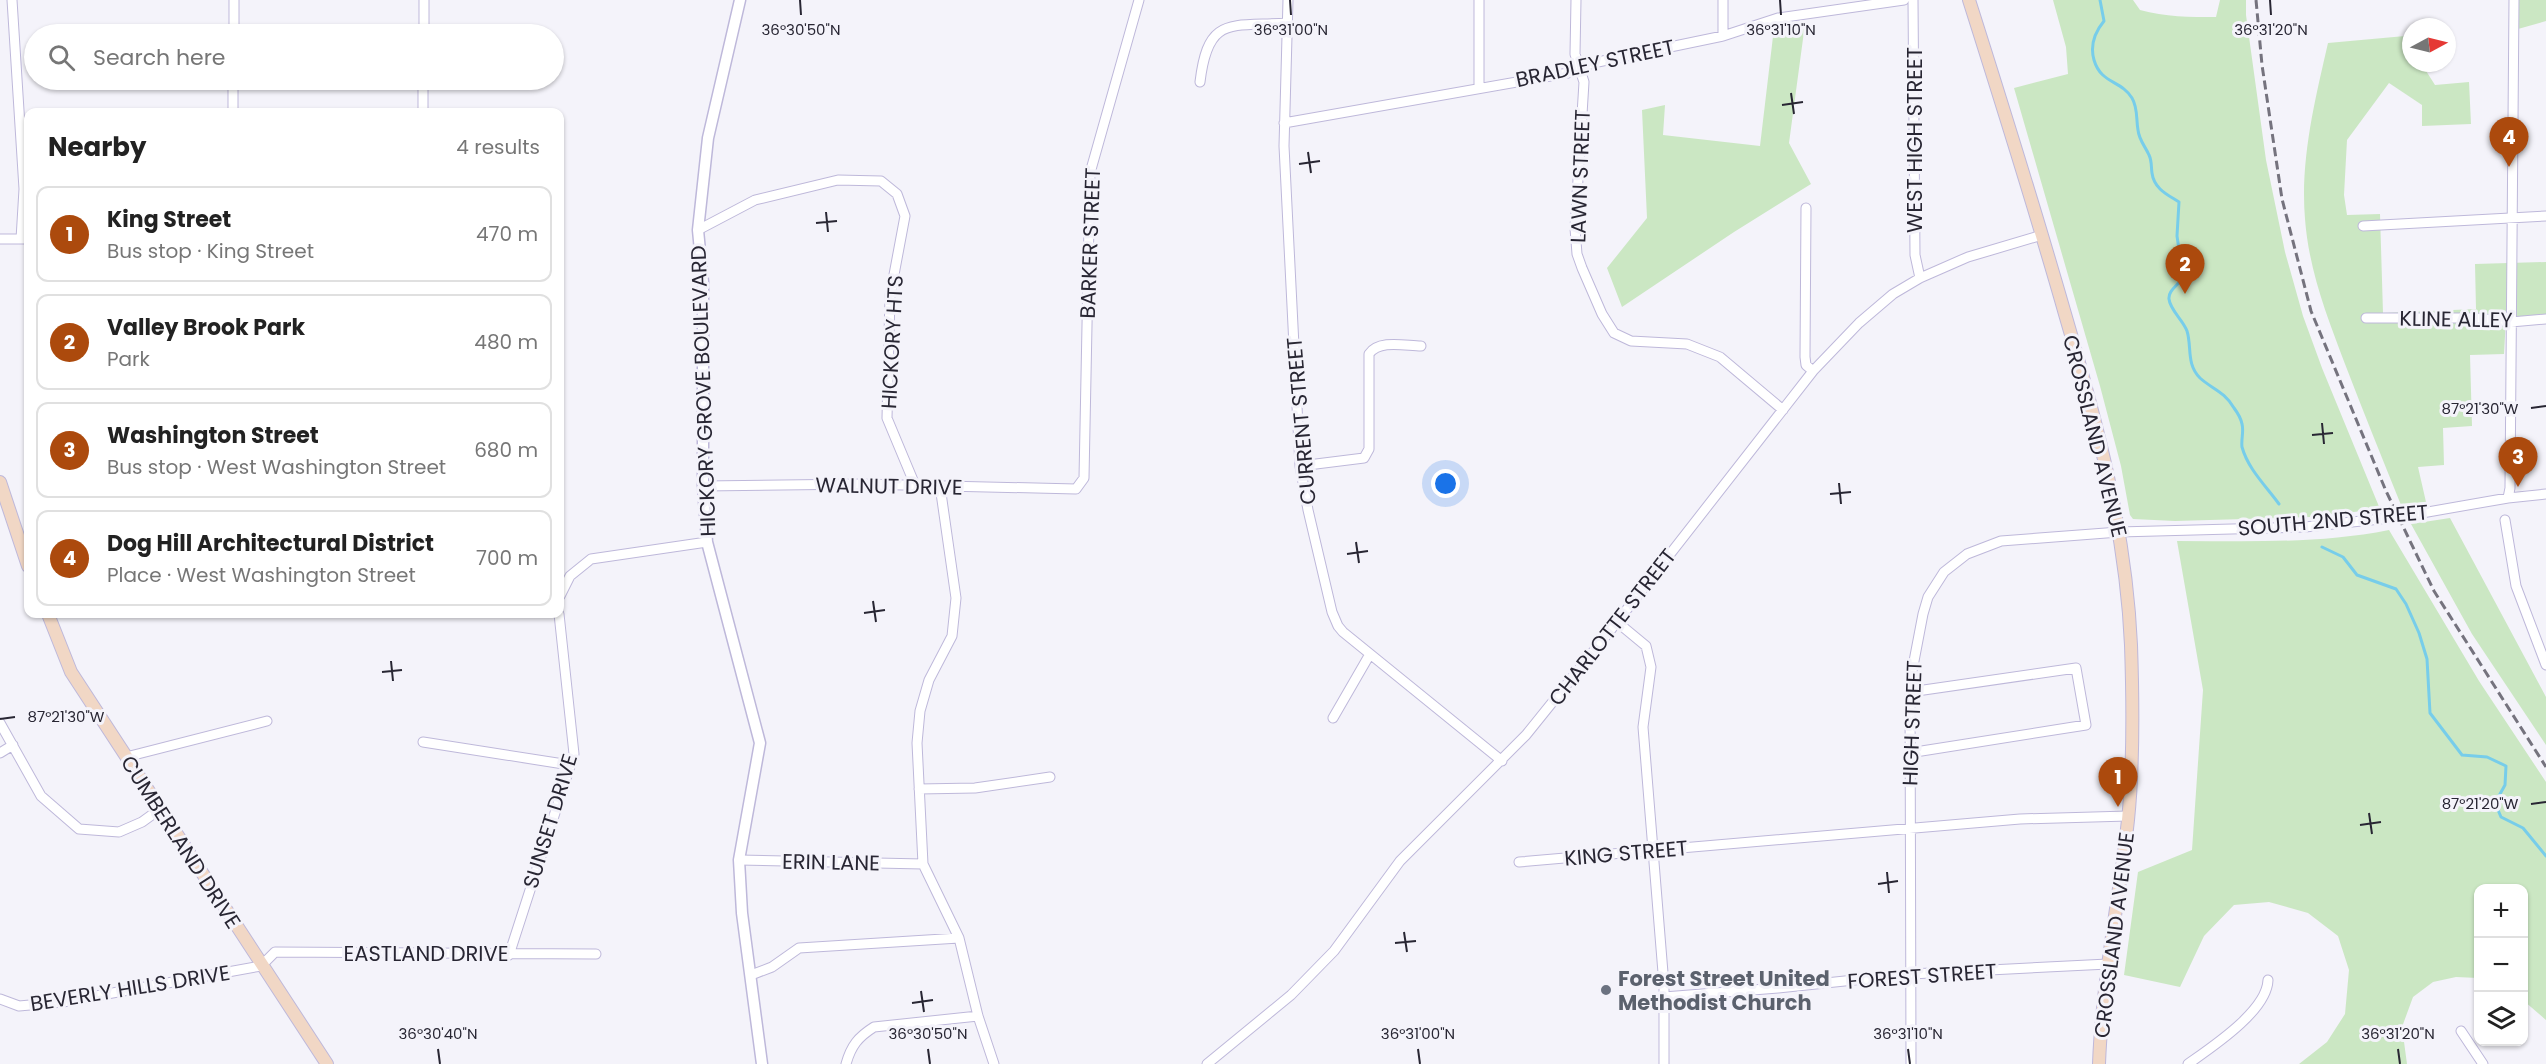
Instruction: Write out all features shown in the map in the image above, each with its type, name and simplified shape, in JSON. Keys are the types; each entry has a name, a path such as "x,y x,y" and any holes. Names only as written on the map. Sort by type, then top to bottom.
{"main road":[{"name":"CROSSLAND AVENUE","path":"1970,0 2042,235 2095,419 2120,532 2128,595 2132,668 2128,816 2103,999 2099,1064"},
{"path":"0,482 24,547"},
{"name":"CUMBERLAND DRIVE","path":"50,618 71,672 327,1064"}],"street":[{"path":"12,0 24,189"},
{"path":"234,0 234,24"},
{"path":"424,0 424,24"},
{"name":"HICKORY GROVE BOULEVARD","path":"740,0 708,138 698,230 703,282 703,486 707,542 760,743 739,860 742,913 762,1064"},
{"name":"BARKER STREET","path":"1076,489 1084,478 1090,173 1139,0"},
{"name":"CURRENT STREET","path":"1288,0 1284,123 1300,466 1308,510 1335,620 1343,632 1502,761"},
{"path":"1479,0 1479,87"},
{"name":"LAWN STREET","path":"1576,0 1575,54 1584,82 1576,242 1582,268 1607,324 1614,333 1631,341 1687,344 1710,352 1720,357 1782,410"},
{"path":"1723,0 1723,36"},
{"name":"BRADLEY STREET","path":"1284,123 1568,73 1593,63 1723,36 1778,18 1904,0"},
{"name":"WEST HIGH STREET","path":"1913,0 1915,255 1920,278"},
{"path":"2508,498 2510,488 2514,0"},
{"path":"1200,82 1205,51 1215,34 1234,27 1287,23"},
{"path":"233,90 233,108"},
{"path":"423,90 423,108"},
{"name":"HICKORY HTS","path":"698,230 755,200 838,180 881,181 897,194 905,216 890,296 887,418 915,485"},
{"path":"1806,208 1805,357 1806,365 1814,371"},
{"path":"2362,226 2546,216"},
{"name":"CHARLOTTE STREET","path":"1207,1064 1291,995 1334,951 1400,861 1526,735 1782,410 1814,371 1876,307 1920,278 1968,257 2042,235"},
{"path":"0,239 24,239"},
{"name":"KLINE ALLEY","path":"2366,318 2476,318 2511,322 2546,319"},
{"path":"1300,466 1364,458 1369,449 1369,354 1382,345 1421,346"},
{"name":"WALNUT DRIVE","path":"703,486 915,485 1076,489"},
{"path":"940,486 956,598 952,636 929,680 920,711 917,743 923,864 959,938 978,1016 994,1064"},
{"name":"SOUTH 2ND STREET","path":"2120,532 2305,527 2398,517 2508,498 2546,494"},
{"path":"2505,520 2516,586 2546,665"},
{"name":"HIGH STREET","path":"1911,1064 1910,692 1917,638 1928,597 1936,583 1956,562 1979,548 2001,542 2120,532"},
{"path":"564,588 570,576 591,560 707,542"},
{"name":"SUNSET DRIVE","path":"508,955 573,754 560,618"},
{"path":"1617,622 1638,638 1646,646 1650,655 1650,679 1643,727 1664,997 1664,1064"},
{"path":"1333,718 1370,654"},
{"path":"1909,753 2086,724 2076,668 1910,692"},
{"path":"126,757 267,721"},
{"path":"0,723 41,796 79,829 119,832 142,822 160,809"},
{"path":"423,742 570,765"},
{"path":"0,753 13,746"},
{"path":"919,789 975,788 1050,777"},
{"name":"KING STREET","path":"1519,862 2020,819 2128,816"},
{"name":"ERIN LANE","path":"739,860 923,864"},
{"path":"751,975 772,967 799,948 959,938"},
{"name":"EASTLAND DRIVE","path":"261,966 275,952 596,954"},
{"name":"FOREST STREET","path":"1664,997 1911,974 2108,964"},
{"name":"BEVERLY HILLS DRIVE","path":"0,999 19,1006 63,1002 261,966"},
{"path":"2188,1064 2258,1005 2268,987 2268,980"},
{"path":"846,1064 850,1050 860,1036 874,1027 978,1016"},
{"path":"2461,1031 2483,1064"}],"green space":[{"path":"2053,0 2133,0 2140,10 2149,12 2178,16 2216,17 2220,0 2246,0 2246,15 2266,160 2285,252 2303,316 2322,368 2380,509 2310,517 2175,521 2133,519 2130,515 2121,466 2100,386 2014,88 2068,74 2066,47"},
{"path":"2519,0 2546,0 2546,21 2518,29"},
{"path":"1805,24 1789,143 1811,184 1622,307 1607,268 1647,218 1642,110 1665,105 1663,135 1760,146 1774,28"},
{"path":"2402,36 2402,72 2427,72 2435,85 2469,82 2471,124 2422,126 2422,105 2389,83 2347,140 2344,195 2347,215 2380,214 2383,313 2476,309 2475,264 2546,262 2546,315 2506,318 2504,354 2470,355 2472,426 2443,428 2444,465 2418,467 2426,502 2401,505 2345,364 2310,257 2305,219 2305,175 2310,130 2328,43"},
{"path":"2450,518 2546,697 2546,745 2472,634 2411,524"},
{"path":"2389,530 2479,681 2546,782 2546,1020 2528,1004 2528,884 2474,884 2474,978 2456,977 2433,982 2413,997 2402,1027 2407,1064 2299,1064 2327,1042 2345,1014 2349,970 2338,936 2308,913 2269,902 2234,905 2204,936 2180,987 2124,975 2138,872 2192,850 2203,690 2177,541 2310,540"}],"waterway":[{"path":"2100,0 2104,21 2094,39 2094,60 2097,68 2101,74 2132,98 2139,134 2150,157 2153,179 2162,191 2179,202 2177,236 2183,277 2170,293 2170,303 2187,331 2191,361 2196,373 2226,398 2236,411 2243,427 2242,447 2245,455 2253,470 2279,504"},
{"path":"2322,547 2343,557 2357,575 2396,589 2406,604 2419,633 2427,659 2430,713 2462,755 2487,757 2506,766 2505,785 2495,803 2501,817 2523,828 2546,856"}],"railway":[{"path":"2256,0 2262,65 2282,199 2311,311 2386,491 2434,591 2546,767"}],"place":[{"name":"Dog Hill Architectural District","path":"2509,167"},
{"name":"Valley Brook Park","path":"2185,294"},
{"name":"Washington Street","path":"2518,487"},
{"name":"King Street","path":"2118,807"},
{"name":"Forest Street United Methodist Church","path":"1606,990"}]}
